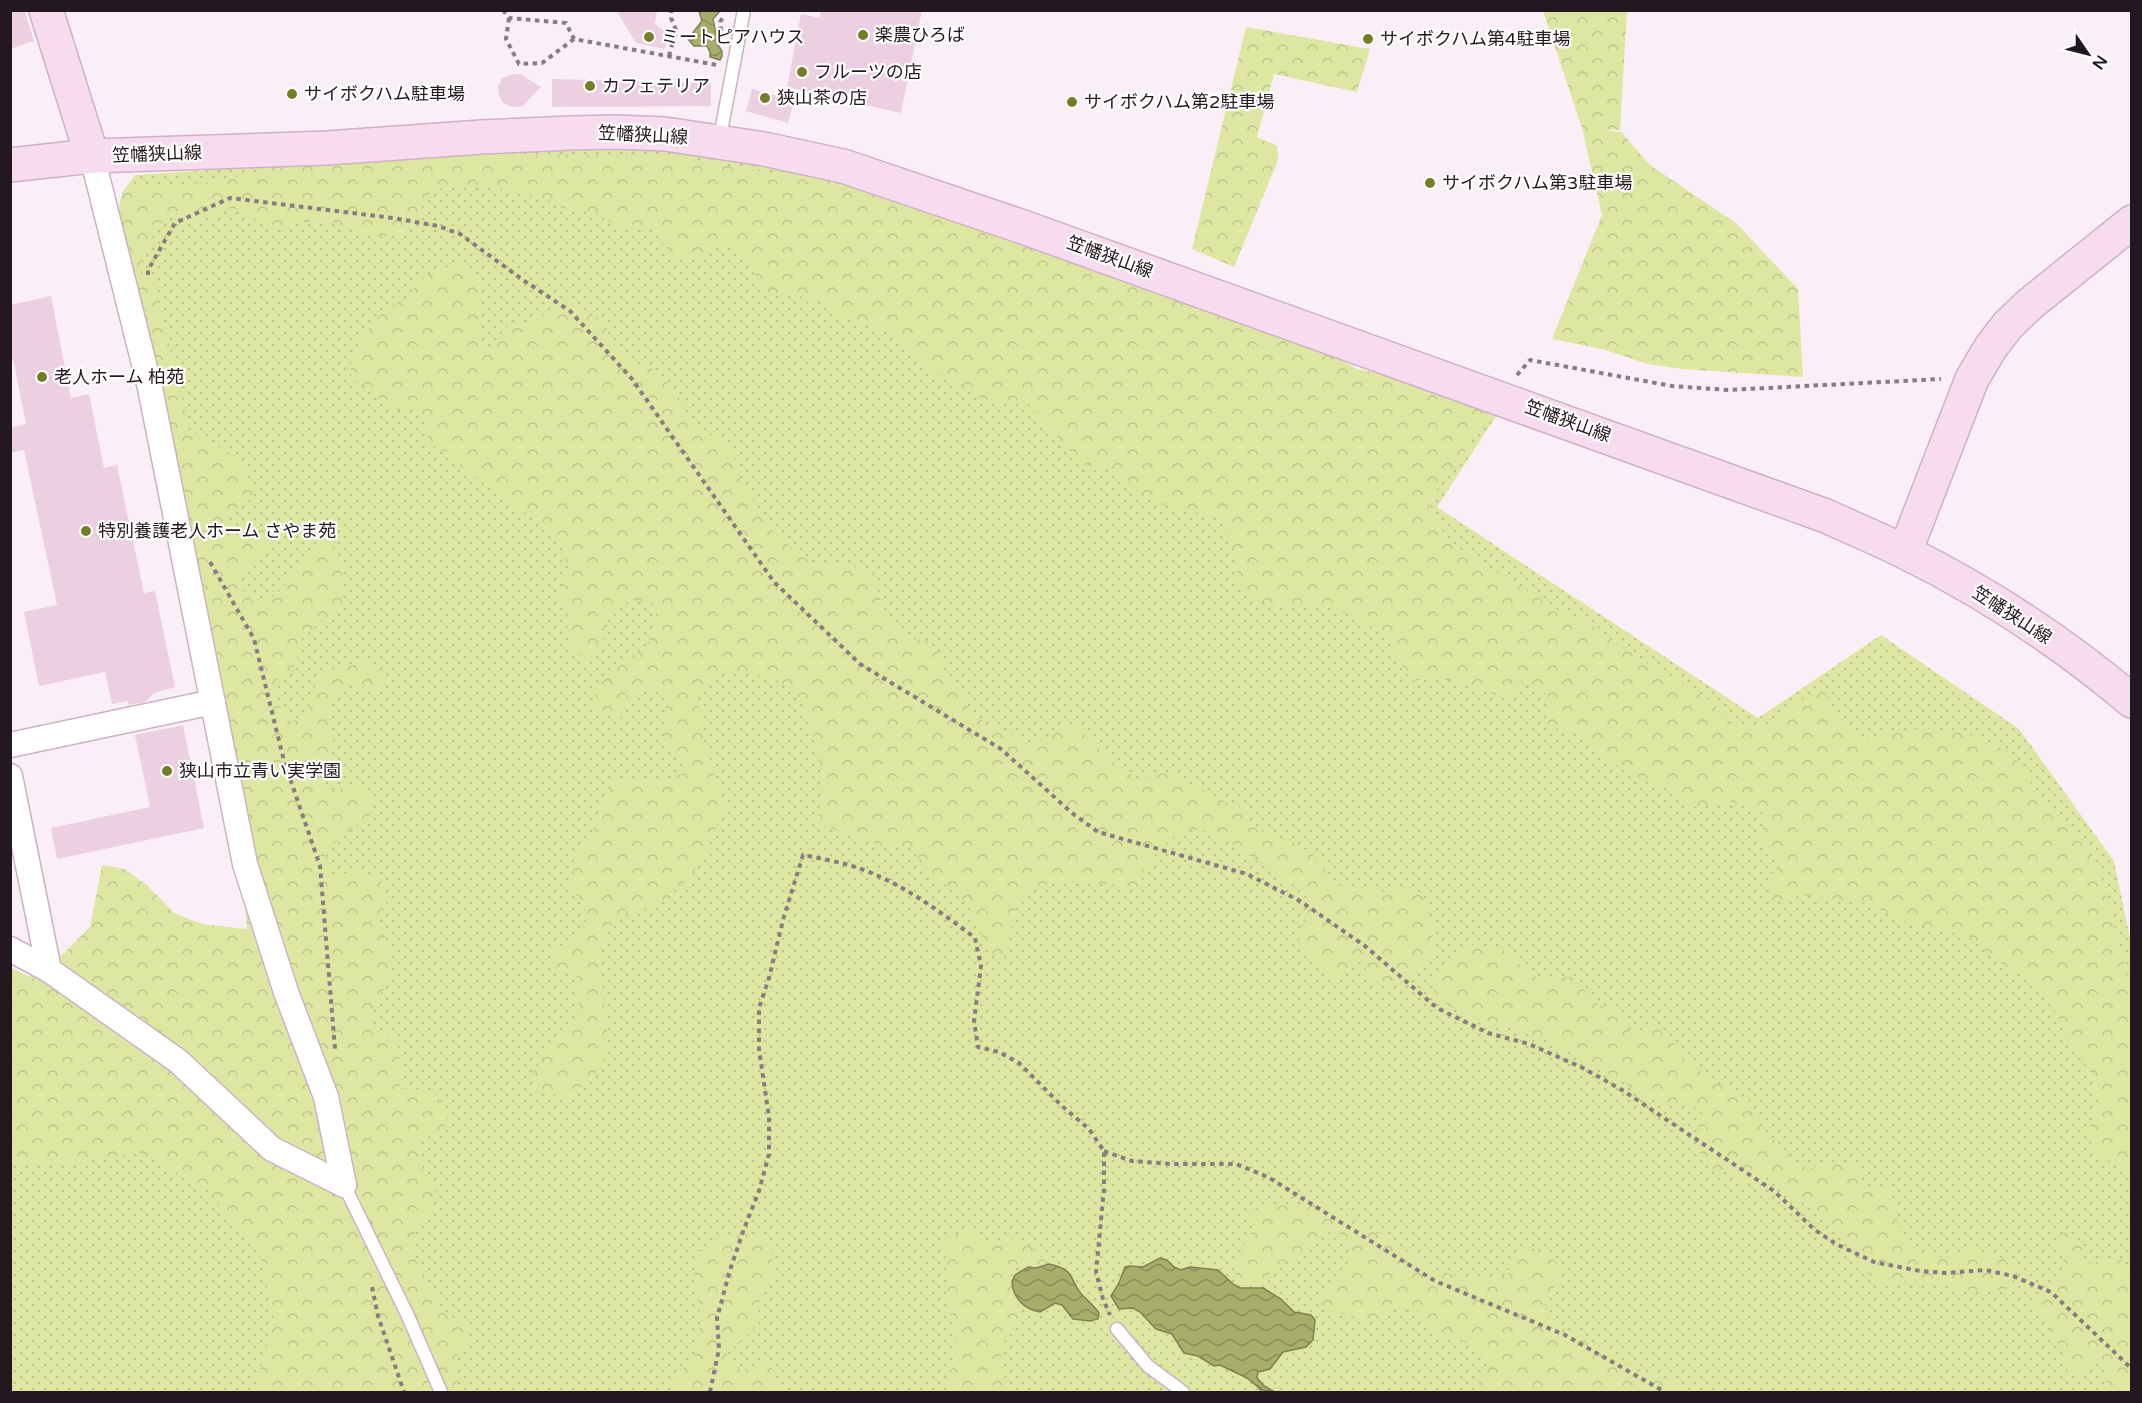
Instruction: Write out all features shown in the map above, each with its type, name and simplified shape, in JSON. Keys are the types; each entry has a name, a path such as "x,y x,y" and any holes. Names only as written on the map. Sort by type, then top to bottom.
{"main road":[{"path":"46,10 92,156"},
{"name":"笠幡狭山線","path":"10,165 92,156 327,148 482,137 615,132 665,134 719,142 803,156 843,166 1499,397 1815,512 1905,552 1977,591 2036,629 2132,701"},
{"path":"1905,552 1972,379 1991,347 2008,325 2030,304 2132,222"}],"street":[{"path":"92,156 150,388 245,864 286,992 326,1097 344,1185"},
{"path":"10,745 213,702"},
{"path":"10,776 50,970"},
{"path":"10,949 50,970 178,1061 272,1149 344,1185"}],"lane":[{"path":"719,142 744,10"},
{"path":"344,1185 407,1314 441,1392"},
{"path":"1117,1329 1148,1366 1183,1392"}],"path":[{"path":"503,10 509,18 506,39 519,64 542,63 574,39 733,68"},
{"path":"669,56 676,30 671,18 671,10"},
{"path":"509,18 566,23 574,39"},
{"path":"149,281 148,270 175,223 230,198 393,218 438,226 460,234 570,311 632,379 774,582 860,664 1001,749 1072,813 1098,832 1247,874 1300,901 1365,946 1437,1008 1488,1033 1529,1044 1572,1063 1622,1090 1774,1191 1815,1230 1836,1244 1874,1262 1929,1272 1984,1270 2013,1276 2051,1292 2132,1369"},
{"path":"1499,397 1530,360 1672,386 1728,390 1972,379"},
{"path":"209,559 254,639 284,761 320,866 335,1057"},
{"path":"710,1392 719,1349 717,1318 769,1154 769,1117 759,1049 759,1008 803,855 850,865 898,885 948,917 975,938 981,966 974,1021 978,1047 999,1053 1019,1063 1089,1129 1104,1151 1104,1190 1096,1272 1103,1299 1117,1329"},
{"path":"1104,1151 1132,1161 1171,1164 1236,1164 1268,1177 1435,1281 1565,1335 1665,1392"},
{"path":"371,1283 378,1316 404,1392"}],"green space":[{"path":"1543,11 1627,11 1620,130 1600,129 1621,132 1650,165 1736,223 1798,289 1803,377 1682,369 1648,364 1602,349 1552,339 1602,215 1582,128"},
{"path":"1246,27 1370,49 1357,92 1274,74 1257,137 1277,146 1278,160 1234,267 1192,249"},
{"path":"582,148 716,153 844,184 1242,331 1496,416 1437,507 1758,718 1881,635 2019,729 2114,861 2132,948 2131,1392 450,1392 300,996 122,193 135,175 449,154"},
{"path":"551,154 684,158 781,175 819,174 1308,341 1357,369 1392,376 1477,406 1488,413 1466,451 1428,501 1445,536 1465,553 1558,610 1582,618 1646,663 1678,679 1714,704 1731,723 1767,727 1810,694 1825,691 1831,712 1862,743 1893,732 1925,728 1966,733 2012,753 2034,788 2098,864 2131,987 2131,1170 2098,1156 2087,1135 2098,1105 2094,1077 2071,1044 2048,997 2030,980 1997,961 1969,937 1896,919 1870,904 1802,895 1770,902 1768,878 1784,861 1766,854 1759,836 1768,815 1730,801 1694,807 1663,785 1629,775 1580,734 1548,726 1548,695 1523,679 1507,698 1440,678 1411,681 1385,635 1357,617 1322,604 1292,608 1259,601 1238,580 1234,549 1219,517 1169,507 1142,495 1118,471 1081,464 1025,400 989,404 969,390 926,369 890,331 845,317 814,298 769,293 748,266 739,248 719,243 700,259 674,259 660,239 659,228 623,230 595,212 562,208 553,202 525,193 506,189 448,185 430,194 408,230 385,236 373,236 322,220 270,227 233,208 196,222 172,211 156,228 140,272 158,289 164,325 189,431 230,453 244,469 254,497 225,517 241,529 259,528 274,538 245,566 238,583 245,594 263,605 282,589 307,555 328,540 341,560 343,608 320,622 302,639 295,666 274,682 281,711 291,723 308,709 318,677 336,668 364,660 387,676 385,690 344,683 330,704 329,730 335,747 319,775 329,792 354,785 372,801 369,819 355,826 326,850 330,874 358,872 380,876 387,901 379,922 387,944 391,966 384,988 374,1006 371,1028 396,1038 403,1071 400,1088 432,1090 449,1112 446,1125 418,1143 424,1173 436,1188 430,1212 413,1235 413,1255 443,1310 468,1329 470,1341 457,1353 457,1385 453,1392 257,1392 255,1389 274,1320 259,1250 206,1188 139,1153 71,1163 11,1163 10,967 30,977 62,955 90,927 102,865 125,869 148,886 174,913 202,924 247,929 244,893 123,237 120,202 130,183 168,187 226,179 277,167 299,167 348,159 443,155 515,158"},
{"path":"461,263 482,279 478,336 489,352 506,327 531,324 552,308 568,302 586,314 604,320 612,347 630,361 650,367 677,392 688,422 732,447 743,489 756,504 768,528 812,564 854,567 873,573 881,601 893,623 907,639 928,640 940,656 946,677 965,693 969,710 990,727 1012,735 1025,744 1048,739 1057,729 1077,726 1105,755 1138,779 1166,773 1220,800 1246,810 1252,827 1301,846 1320,861 1335,884 1380,892 1406,886 1423,897 1433,925 1432,950 1424,965 1393,987 1372,980 1361,961 1333,977 1314,961 1299,941 1301,926 1308,917 1308,898 1284,877 1229,843 1208,832 1197,830 1187,830 1170,840 1153,857 1141,876 1137,889 1065,881 1019,894 1003,960 987,950 974,915 956,890 937,881 911,847 885,846 854,838 817,822 822,780 814,737 799,697 793,690 777,681 759,675 723,669 698,699 705,749 725,806 711,841 691,877 657,905 615,918 602,945 600,963 609,1051 591,1080 566,1098 535,1089 533,1072 560,1038 579,1020 577,972 554,970 554,950 577,936 588,916 572,885 574,859 591,835 612,778 630,778 658,783 685,773 681,756 664,740 666,700 652,688 628,699 623,717 597,715 595,692 610,672 647,644 654,629 656,604 633,600 609,610 606,636 586,659 569,643 565,605 557,594 569,571 560,543 543,523 465,472 453,455 428,444 427,423 417,410 398,410 380,400 351,376 351,359 361,338 381,314 394,304 406,303 416,285 427,275"},
{"path":"1473,945 1498,947 1541,981 1559,976 1578,978 1585,992 1597,1004 1618,1011 1631,1034 1654,1025 1671,1037 1680,1056 1709,1078 1748,1100 1756,1111 1762,1130 1794,1161 1810,1169 1821,1165 1845,1163 1857,1170 1865,1186 1888,1189 1897,1210 1897,1223 1915,1255 1941,1257 1974,1248 1986,1255 2012,1261 2019,1274 2006,1289 1985,1292 1907,1280 1891,1288 1865,1272 1853,1245 1787,1188 1766,1177 1743,1184 1730,1172 1715,1171 1699,1153 1698,1128 1702,1111 1687,1103 1665,1103 1639,1093 1619,1079 1558,1045 1510,1027 1483,1025 1436,998 1431,978"},
{"path":"10,976 427,1392 11,1392"},
{"path":"1318,1199 1403,1248 1423,1264 1468,1279 1507,1276 1514,1254 1530,1247 1562,1265 1558,1284 1545,1296 1546,1316 1562,1328 1589,1340 1627,1364 1692,1392 1471,1392 1490,1367 1469,1344 1456,1339 1438,1338 1420,1312 1398,1307 1365,1320 1324,1309 1319,1298 1350,1259 1351,1243 1337,1231 1321,1234 1302,1257 1280,1264 1265,1282 1238,1281 1233,1266 1253,1230 1250,1215 1265,1203 1292,1206"},
{"path":"2067,1228 2082,1246 2082,1264 2121,1259 2131,1282 2131,1392 2106,1392 2107,1371 2095,1360 2084,1372 2066,1372 2066,1355 2052,1336 2048,1316 2030,1306 2034,1296 2059,1282 2064,1260 2056,1245"},
{"path":"968,1231 988,1245 1007,1239 1021,1240 1048,1263 1018,1266 1008,1279 1014,1299 1021,1310 1017,1327 1004,1342 998,1365 1013,1392 949,1392 947,1388 958,1346 948,1303 947,1266 943,1238"},
{"path":"753,1234 771,1244 773,1276 758,1305 759,1324 726,1355 741,1370 769,1363 784,1392 672,1392 675,1376 694,1360 701,1320 694,1280 696,1254 720,1235"}],"water":[{"path":"699,11 720,11 713,19 718,45 722,51 720,60 710,57 707,46 694,46 688,39 702,21"},
{"path":"1160,1258 1181,1270 1190,1267 1218,1270 1240,1288 1263,1288 1281,1299 1294,1312 1311,1315 1315,1320 1313,1340 1306,1347 1283,1352 1270,1369 1258,1372 1257,1378 1264,1386 1275,1392 1262,1392 1247,1378 1220,1365 1214,1366 1198,1356 1184,1353 1172,1334 1156,1329 1140,1312 1133,1308 1119,1309 1111,1296 1125,1267 1143,1267"},
{"path":"1049,1264 1068,1272 1082,1295 1099,1313 1098,1319 1090,1321 1073,1319 1062,1305 1055,1303 1040,1312 1020,1302 1013,1288 1012,1282 1015,1275 1028,1267 1036,1268"}],"building":[{"path":"10,10 24,10 34,41 10,49"},
{"path":"616,10 657,10 655,24 669,35 665,49 636,43"},
{"path":"821,10 922,10 901,113 787,87 801,14 820,18"},
{"path":"520,74 541,87 523,106 511,107 503,103 499,95 498,87 502,78"},
{"path":"552,79 711,83 711,106 552,107"},
{"path":"752,89 794,101 788,123 746,111"},
{"name":"特別養護老人ホーム さやま苑","path":"51,296 71,398 89,394 104,468 117,465 144,593 155,591 175,687 154,693 145,702 129,705 128,701 112,704 105,672 39,686 24,612 57,605 24,450 10,453 10,428 26,424 13,359 10,359 10,305"},
{"name":"狭山市立青い実学園","path":"183,725 204,828 57,859 51,828 150,807 135,735"}],"place":[{"name":"楽農ひろば","path":"863,35"},
{"name":"ミートピアハウス","path":"649,37"},
{"name":"サイボクハム第4駐車場","path":"1368,39"},
{"name":"フルーツの店","path":"802,72"},
{"name":"カフェテリア","path":"590,86"},
{"name":"サイボクハム駐車場","path":"292,94"},
{"name":"狭山茶の店","path":"765,98"},
{"name":"サイボクハム第2駐車場","path":"1072,102"},
{"name":"サイボクハム第3駐車場","path":"1430,183"},
{"name":"老人ホーム 柏苑","path":"42,377"},
{"name":"特別養護老人ホーム さやま苑","path":"86,531"},
{"name":"狭山市立青い実学園","path":"167,771"}]}
